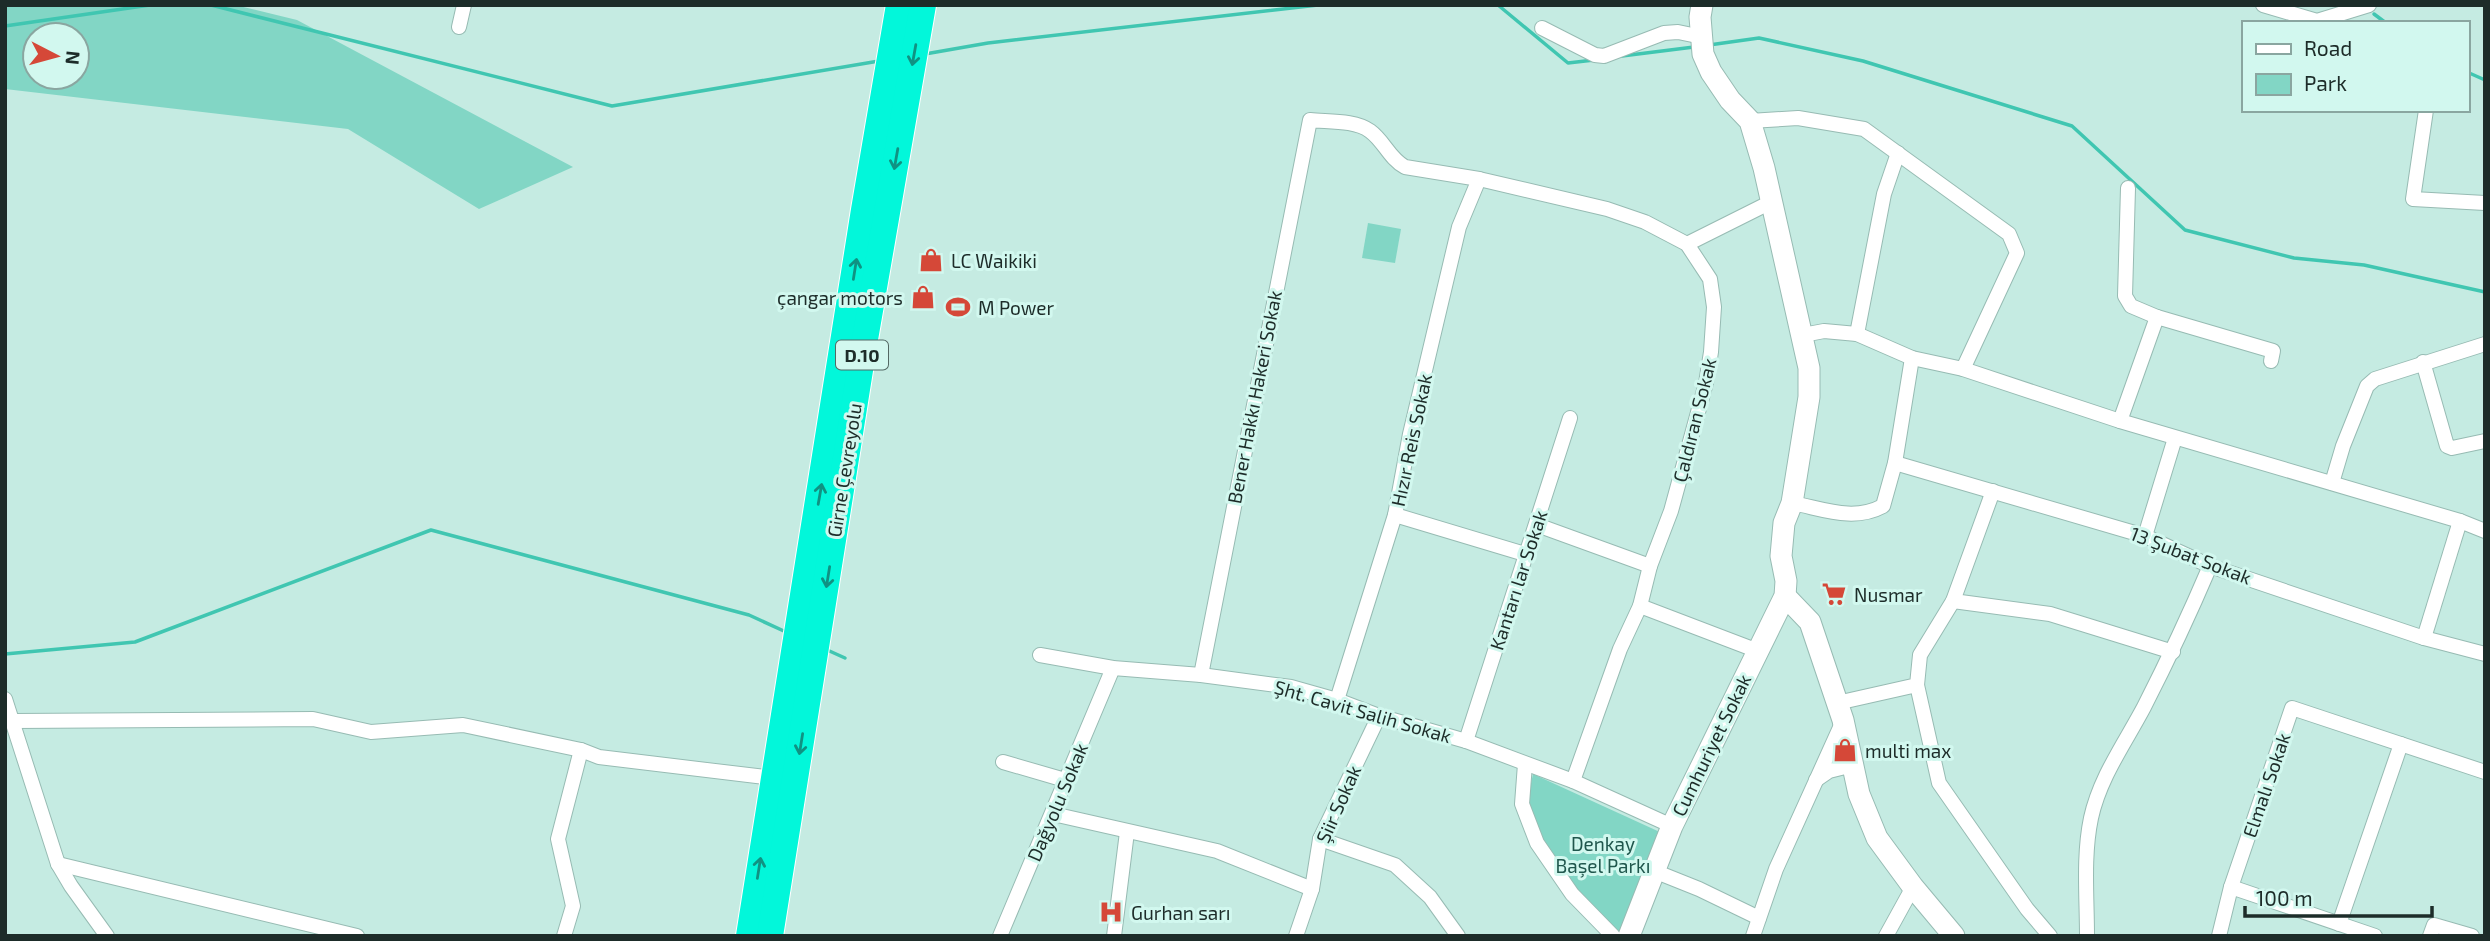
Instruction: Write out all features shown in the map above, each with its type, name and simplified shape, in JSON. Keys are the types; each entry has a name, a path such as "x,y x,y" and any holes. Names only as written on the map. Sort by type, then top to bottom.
{"highway":[{"name":"Girne Çevreyolu","path":"771,936 801,673 864,345 896,94 910,13"},
{"name":"Girne Çevreyolu","path":"749,936 773,778 801,673"}],"street":[{"path":"459,27 464,5"},
{"path":"1703,5 1700,17 1703,54 1711,72 1730,100 1750,121 1772,202 1810,368 1809,397 1792,503 1784,523 1781,556 1786,581 1785,596 1810,622 1840,711 1863,805 1877,838 1954,936"},
{"path":"2263,5 2314,21"},
{"path":"2320,21 2369,5"},
{"path":"1542,28 1595,55 1604,56 1664,33 1678,32 1702,37"},
{"path":"2426,112 2413,199 2485,204"},
{"path":"1750,121 1798,118 1864,129 2009,234 2017,253 1963,369"},
{"name":"Çaldıran Sokak","path":"1310,120 1360,126 1372,132 1395,161 1405,167 1479,179 1607,209 1645,222 1687,244 1710,279 1714,307 1706,383 1671,511 1650,566 1640,606 1620,649 1573,781"},
{"name":"Bener Hakkı Hakeri Sokak","path":"1201,675 1310,120"},
{"path":"1857,334 1884,194 1898,153"},
{"name":"Hızır Reis Sokak","path":"1337,700 1395,515 1410,434 1459,227 1479,179"},
{"path":"2127,187 2125,296 2130,306 2157,317 2273,351 2271,361"},
{"path":"1687,244 1772,202"},
{"path":"2120,421 2157,317"},
{"path":"1803,335 1824,331 1857,334 1912,358 1963,369 2120,421 2460,521 2485,531"},
{"path":"2332,483 2343,446 2367,386 2375,379 2485,344"},
{"path":"1792,503 1854,516 1883,506 1895,463 1912,358"},
{"path":"2423,362 2447,446 2452,448 2485,441"},
{"name":"Kantarı lar Sokak","path":"1466,741 1570,418"},
{"path":"2145,536 2175,438"},
{"name":"13 Şubat Sokak","path":"1895,463 2145,536 2210,566 2424,638 2485,654"},
{"path":"1993,491 1954,601 1920,655 1917,685 1939,783 2026,909 2050,936"},
{"path":"1395,515 1525,554"},
{"path":"2424,638 2460,521"},
{"path":"1537,525 1650,566"},
{"path":"2087,936 2086,858 2096,797 2173,652 2210,566"},
{"name":"Cumhuriyet Sokak","path":"1629,936 1672,826 1785,596"},
{"path":"1954,601 2050,614 2173,652"},
{"path":"1640,606 1758,651"},
{"path":"1775,616 1795,622 1825,665"},
{"name":"Şht. Cavit Salih Sokak","path":"1040,655 1113,668 1201,675 1290,687 1466,741 1573,781 1672,826"},
{"name":"Dağyolu Sokak","path":"1000,936 1113,668"},
{"path":"1840,711 1917,685"},
{"path":"5,699 58,864 71,887 107,936"},
{"name":"Elmalı Sokak","path":"2219,936 2231,887 2292,708 2485,772"},
{"path":"1753,936 1776,869 1815,781 1840,711"},
{"name":"Şiir Sokak","path":"1296,936 1312,889 1320,839 1379,716"},
{"path":"14,721 313,719 370,732 463,725 580,750 599,757 773,778"},
{"path":"2339,924 2401,744"},
{"path":"564,936 573,906 558,839 580,750"},
{"path":"1003,762 1065,780"},
{"path":"1525,764 1522,804 1537,843 1572,894 1614,936"},
{"path":"1815,781 1829,771 1853,765"},
{"path":"1053,814 1217,850 1312,889"},
{"path":"1114,936 1127,832"},
{"path":"1320,839 1395,865 1430,897 1452,934"},
{"path":"58,864 354,935"},
{"path":"1654,871 1759,918"},
{"path":"1886,936 1913,887"},
{"path":"2231,887 2375,936"},
{"path":"2430,936 2434,925 2472,936"}],"green space":[{"path":"5,5 235,5 297,20 573,167 479,209 348,129 22,91 91,91 91,21 21,21 21,91 5,89"},
{"path":"1368,223 1401,229 1395,263 1362,258"},
{"name":"Denkay Başel Parkı","path":"1533,774 1662,833 1620,935 1565,876 1541,842 1529,807"}],"waterway":[{"path":"5,26 150,5"},
{"path":"211,5 612,106 879,61"},
{"path":"925,54 988,43 1318,5"},
{"path":"1498,5 1568,63 1594,60"},
{"path":"2374,14 2383,21"},
{"path":"1709,45 1759,38 1863,61 2072,126 2185,230 2294,258 2364,265 2485,292"},
{"path":"1622,56 1694,47"},
{"path":"2469,73 2485,80"},
{"path":"5,654 135,642 431,530 749,615 786,632"},
{"path":"825,649 845,658"}],"place":[{"name":"LC Waikiki","path":"931,260"},
{"name":"çangar motors","path":"923,297"},
{"name":"M Power","path":"958,307"},
{"name":"Nusmar","path":"1834,594"},
{"name":"multi max","path":"1845,750"},
{"name":"Gurhan sarı","path":"1111,912"}]}
